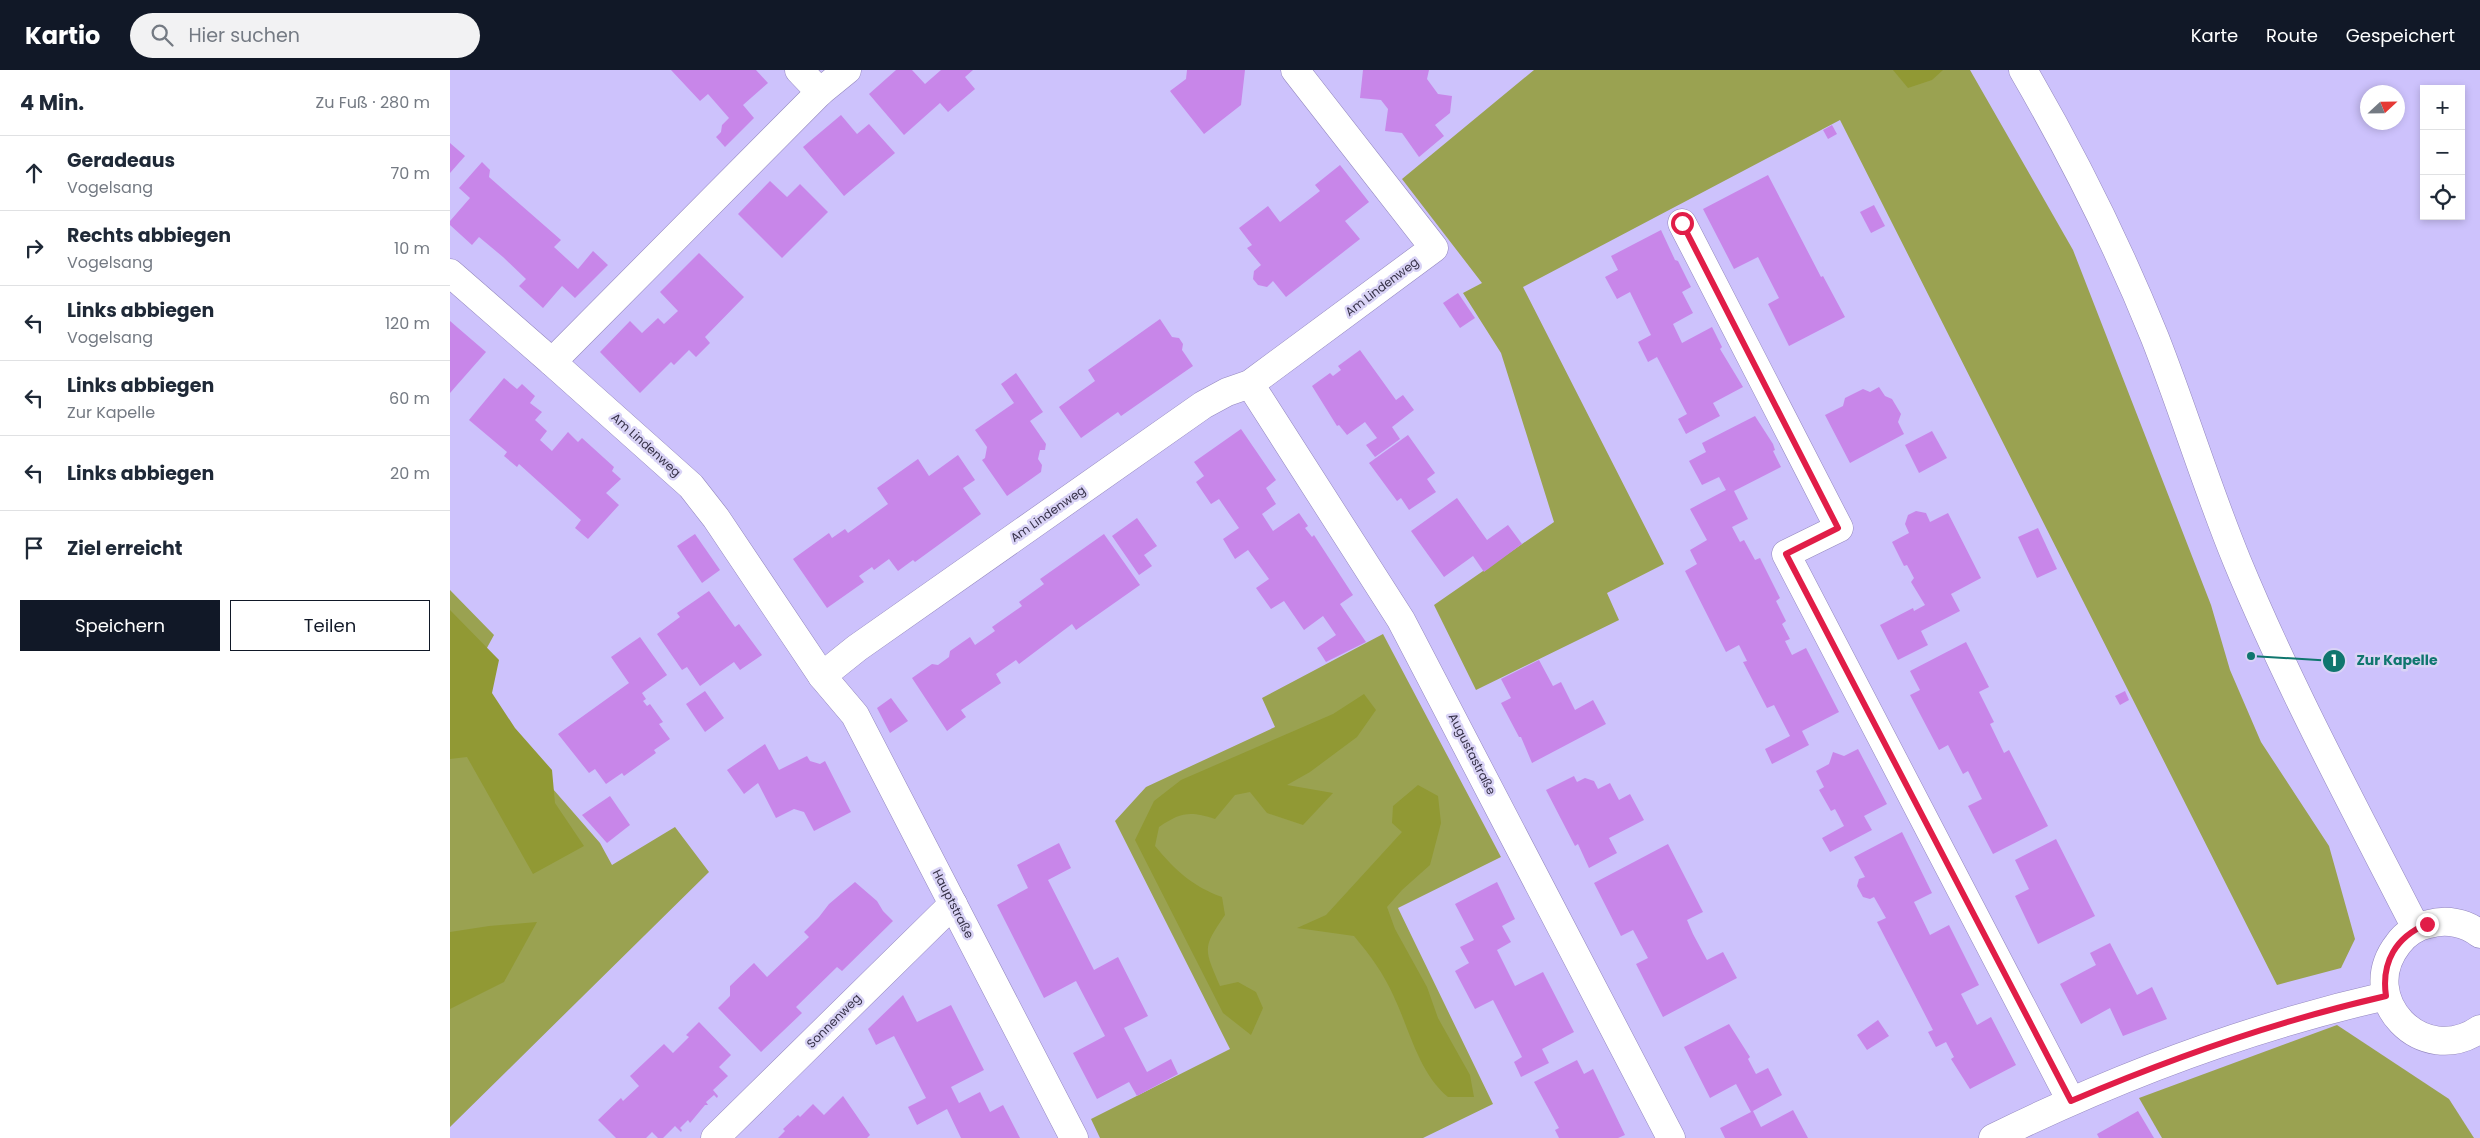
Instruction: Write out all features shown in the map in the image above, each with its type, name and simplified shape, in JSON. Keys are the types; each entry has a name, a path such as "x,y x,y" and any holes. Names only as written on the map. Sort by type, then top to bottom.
{"street":[{"path":"799,70 820,92"},
{"path":"552,362 820,92 847,70"},
{"name":"Am Lindenweg","path":"450,273 691,486 716,518 822,676 857,648 1203,405 1227,392 1250,384 1434,248 1295,70"},
{"path":"2023,70 2089,191 2134,290 2164,363 2236,559 2283,666 2416,928"},
{"path":"1682,223 1838,528 1786,554 2071,1101"},
{"name":"Augustastraße","path":"1250,384 1401,620 1671,1138"},
{"name":"Hauptstraße","path":"822,676 855,715 1074,1138"},
{"name":"Sonnenweg","path":"715,1138 953,904"},
{"path":"2477,1039 2431,1040 2412,1032 2397,1019 2386,996 2386,968 2392,952 2402,938 2416,928 2427,924 2452,922 2465,925 2480,934"},
{"path":"1993,1138 2071,1101 2154,1066 2233,1038 2386,996"}],"green space":[{"path":"1534,70 1970,70 2073,250 2211,605 2230,670 2261,742 2329,846 2355,939 2341,968 2277,985 1840,120 1523,287 1664,564 1607,593 1619,620 1476,690 1434,605 1554,522 1501,353 1463,293 1482,283 1402,179"},
{"path":"1893,70 1943,70 1932,80 1908,88"},
{"path":"450,590 494,635 465,688 600,843 612,865 675,827 709,872 450,1127"},
{"path":"450,610 499,660 492,693 515,728 552,770 555,803 584,846 533,874 467,757 450,759"},
{"path":"1383,634 1501,857 1398,908 1493,1104 1423,1138 1100,1138 1091,1119 1230,1049 1115,821 1146,787 1275,727 1262,698"},
{"path":"1364,694 1376,710 1357,737 1310,772 1287,785 1333,793 1303,825 1267,813 1250,792 1235,795 1215,819 1186,814 1174,818 1159,827 1155,846 1163,855 1193,883 1222,897 1225,915 1209,942 1208,956 1220,986 1238,982 1256,992 1263,1008 1251,1035 1223,1013 1135,840 1154,801 1181,780 1333,714"},
{"path":"1418,785 1438,796 1441,823 1430,865 1402,890 1387,907 1395,929 1427,987 1438,1018 1470,1075 1474,1097 1448,1097 1438,1087 1422,1064 1386,980 1354,936 1297,928 1326,915 1402,832 1392,823 1393,806"},
{"path":"537,922 504,982 450,1009 450,932 489,926"},
{"path":"2337,1025 2449,1099 2474,1138 2162,1138 2139,1098"}],"building":[{"path":"671,70 756,70 768,83 743,105 754,118 725,147 716,137 721,132 722,125 729,118 708,94 700,101"},
{"path":"896,70 912,70 925,84 941,70 973,70 965,77 975,89 948,112 940,103 904,135 869,94"},
{"path":"1187,70 1245,70 1241,105 1204,134 1170,91 1186,79"},
{"path":"1363,70 1429,70 1427,79 1438,94 1452,96 1450,113 1435,125 1444,136 1419,157 1402,133 1385,131 1388,109 1381,100 1360,98"},
{"path":"841,115 857,134 869,124 895,153 844,196 803,147"},
{"path":"1832,125 1837,134 1828,139 1823,130"},
{"path":"450,143 465,156 450,173"},
{"path":"482,162 490,170 489,177 561,240 554,247 578,269 593,251 608,265 575,298 562,286 543,308 519,286 526,279 503,257 479,237 472,245 450,225 450,221 470,198 459,188"},
{"path":"1340,165 1369,202 1345,221 1360,239 1286,297 1273,281 1267,287 1258,285 1253,279 1254,271 1261,265 1247,248 1252,245 1239,228 1268,206 1280,222 1320,191 1315,185"},
{"path":"1768,175 1821,277 1823,276 1845,317 1789,346 1768,304 1779,298 1758,257 1734,269 1703,209"},
{"path":"770,181 787,197 800,184 828,212 782,258 738,214"},
{"path":"1874,205 1885,226 1871,233 1860,212"},
{"path":"1661,230 1675,260 1678,261 1691,287 1682,292 1693,313 1673,324 1682,343 1712,327 1722,347 1720,349 1743,387 1713,403 1720,416 1686,434 1678,419 1687,414 1657,357 1648,362 1638,342 1651,335 1630,292 1617,299 1605,277 1618,270 1611,256"},
{"path":"699,253 744,297 705,337 710,343 696,357 689,350 674,365 671,362 640,393 600,352 630,321 642,333 658,318 664,324 678,311 660,292"},
{"path":"1458,293 1475,318 1460,328 1443,303"},
{"path":"1160,319 1172,337 1179,338 1183,344 1182,350 1193,366 1121,416 1118,412 1081,438 1059,407 1095,381 1088,370"},
{"path":"450,321 486,352 450,393"},
{"path":"1360,350 1396,400 1403,395 1414,410 1392,427 1400,439 1375,457 1366,445 1377,438 1365,422 1347,435 1339,425 1337,426 1312,386 1330,373 1333,376 1341,370 1338,366"},
{"path":"1016,373 1043,412 1030,421 1046,444 1045,450 1040,450 1038,459 1042,465 1041,472 1007,496 982,460 985,458 987,447 975,430 1014,403 1001,384"},
{"path":"504,378 517,389 522,384 535,396 530,403 542,412 535,420 547,431 540,440 552,451 568,432 578,442 582,438 614,467 612,471 621,479 606,493 619,505 588,539 575,528 581,520 519,464 517,467 504,456 507,452 469,420"},
{"path":"1879,387 1885,396 1892,399 1901,414 1898,422 1904,434 1850,463 1825,415 1843,406 1845,398 1863,389 1870,392"},
{"path":"1755,416 1773,444 1775,450 1773,451 1781,467 1734,491 1748,519 1732,527 1740,542 1744,540 1755,560 1760,558 1780,598 1776,601 1786,621 1782,624 1790,639 1785,641 1792,655 1806,648 1839,712 1802,731 1809,745 1772,764 1765,749 1790,736 1774,705 1767,708 1743,662 1747,661 1739,645 1726,652 1685,571 1697,564 1690,550 1707,540 1690,509 1726,490 1719,477 1702,485 1689,461 1706,452 1702,443"},
{"path":"1241,429 1276,480 1266,488 1276,504 1262,514 1273,531 1299,513 1308,526 1305,528 1312,537 1314,535 1353,595 1340,604 1366,642 1326,662 1317,648 1336,635 1323,616 1304,630 1284,601 1271,609 1256,588 1269,579 1248,550 1235,559 1223,539 1239,528 1219,499 1211,504 1196,482 1204,476 1194,462"},
{"path":"1932,431 1947,458 1919,473 1905,445"},
{"path":"1408,435 1435,473 1427,479 1436,492 1409,510 1401,498 1397,501 1369,463"},
{"path":"958,455 975,480 963,488 981,514 915,562 913,560 898,571 889,559 874,570 872,567 859,576 864,582 827,608 793,559 829,533 832,538 845,529 848,533 888,504 877,488 918,459 929,476"},
{"path":"1457,498 1487,540 1508,525 1522,544 1484,572 1473,556 1444,577 1411,531"},
{"path":"1916,511 1926,513 1930,522 1948,513 1981,578 1951,594 1960,611 1921,631 1928,645 1898,660 1880,625 1913,608 1914,611 1925,605 1911,582 1914,578 1907,565 1904,566 1892,542 1909,533 1905,524 1908,515"},
{"path":"1137,518 1157,546 1144,555 1152,566 1139,575 1112,536"},
{"path":"2038,528 2057,569 2037,578 2018,537"},
{"path":"695,534 720,570 702,583 677,546"},
{"path":"1104,534 1140,585 1076,630 1072,624 1019,664 1016,660 996,674 1001,683 961,710 966,717 947,731 912,678 932,664 938,665 949,657 950,651 970,637 975,645 995,631 992,627 1022,606 1019,602 1044,584 1040,579"},
{"path":"709,591 735,627 739,624 762,655 740,670 734,662 700,686 687,667 682,670 657,634 680,617 677,613"},
{"path":"640,637 667,675 642,693 646,699 643,701 647,706 650,704 663,722 659,724 670,739 654,750 656,753 624,776 622,773 606,784 595,769 589,773 558,734 629,683 611,657"},
{"path":"1966,642 1989,687 1979,692 1994,722 1990,724 2004,753 2009,750 2048,826 1993,854 1968,806 1982,799 1968,771 1963,774 1948,745 1939,750 1910,695 1920,690 1910,671"},
{"path":"1539,660 1553,686 1561,682 1575,710 1593,700 1606,724 1532,763 1521,737 1519,737 1501,703 1511,698 1501,679"},
{"path":"705,691 724,718 705,732 686,704"},
{"path":"2125,691 2129,700 2120,705 2115,696"},
{"path":"891,698 908,721 890,733 877,708"},
{"path":"765,744 779,770 807,756 810,761 820,764 825,761 851,812 814,831 804,812 794,809 776,818 758,783 744,794 727,770"},
{"path":"1858,749 1887,804 1864,816 1872,830 1830,852 1822,838 1844,826 1835,809 1831,811 1819,790 1824,787 1816,771 1829,764 1833,752 1844,756"},
{"path":"1574,776 1577,782 1585,778 1594,781 1598,789 1610,783 1619,800 1630,794 1644,820 1609,838 1617,853 1589,868 1578,844 1575,846 1546,790"},
{"path":"610,796 630,825 607,843 582,815"},
{"path":"1902,832 1932,893 1914,902 1930,935 1949,925 1979,985 1961,994 1977,1025 1991,1017 2016,1065 1970,1089 1951,1059 1954,1057 1946,1042 1936,1047 1928,1032 1933,1030 1877,922 1886,918 1874,897 1870,899 1863,897 1857,886 1859,879 1865,877 1854,857"},
{"path":"2056,839 2095,916 2038,944 2015,896 2029,889 2015,860"},
{"path":"1059,843 1071,868 1048,880 1094,970 1118,957 1148,1016 1124,1028 1147,1072 1171,1059 1178,1074 1137,1096 1129,1082 1097,1099 1073,1053 1105,1036 1076,981 1044,998 997,905 1028,888 1017,865"},
{"path":"1668,844 1703,912 1687,920 1693,934 1707,960 1723,952 1737,978 1663,1017 1636,964 1648,958 1633,930 1621,936 1594,883"},
{"path":"855,882 877,901 883,911 893,921 842,971 837,967 796,1007 802,1013 761,1052 718,1008 730,996 730,986 754,963 767,977 809,937 804,932 829,904"},
{"path":"1497,882 1515,919 1502,926 1511,942 1497,950 1515,986 1543,972 1574,1032 1542,1049 1549,1063 1521,1077 1514,1062 1522,1057 1493,1000 1475,1009 1455,971 1469,963 1460,947 1474,940 1455,904"},
{"path":"2110,943 2137,995 2152,987 2167,1019 2123,1036 2110,1008 2081,1024 2060,984 2096,965 2090,953"},
{"path":"903,995 917,1022 951,1005 984,1070 951,1087 959,1103 980,1092 990,1112 1003,1105 1020,1138 961,1138 947,1109 917,1125 908,1107 926,1098 894,1036 876,1045 868,1029"},
{"path":"1878,1020 1889,1036 1867,1050 1857,1035"},
{"path":"699,1022 731,1055 719,1067 728,1076 713,1090 718,1096 717,1098 714,1095 706,1102 708,1105 705,1105 690,1123 688,1120 680,1128 681,1132 675,1126 663,1138 658,1138 652,1132 646,1138 616,1138 598,1120 621,1098 623,1101 639,1086 630,1076 664,1044 673,1053 689,1037 686,1035"},
{"path":"1729,1024 1750,1057 1748,1059 1756,1074 1768,1068 1782,1095 1753,1111 1761,1127 1793,1110 1808,1138 1725,1138 1720,1128 1751,1112 1736,1084 1710,1098 1684,1047"},
{"path":"1577,1060 1584,1074 1593,1069 1625,1135 1618,1138 1559,1138 1555,1130 1559,1128 1534,1082"},
{"path":"843,1096 870,1135 867,1138 778,1138 785,1131 783,1129 798,1115 800,1117 813,1104 824,1115"},
{"path":"2138,1111 2154,1138 2099,1138 2097,1134"}],"place":[{"name":"Zur Kapelle","path":"2251,656"}],"route":[{"path":"1682,223 1838,528 1786,554 2071,1101 2196,1050 2262,1028 2386,996 2384,984 2386,968 2392,952 2402,938 2416,928 2427,924"}]}
